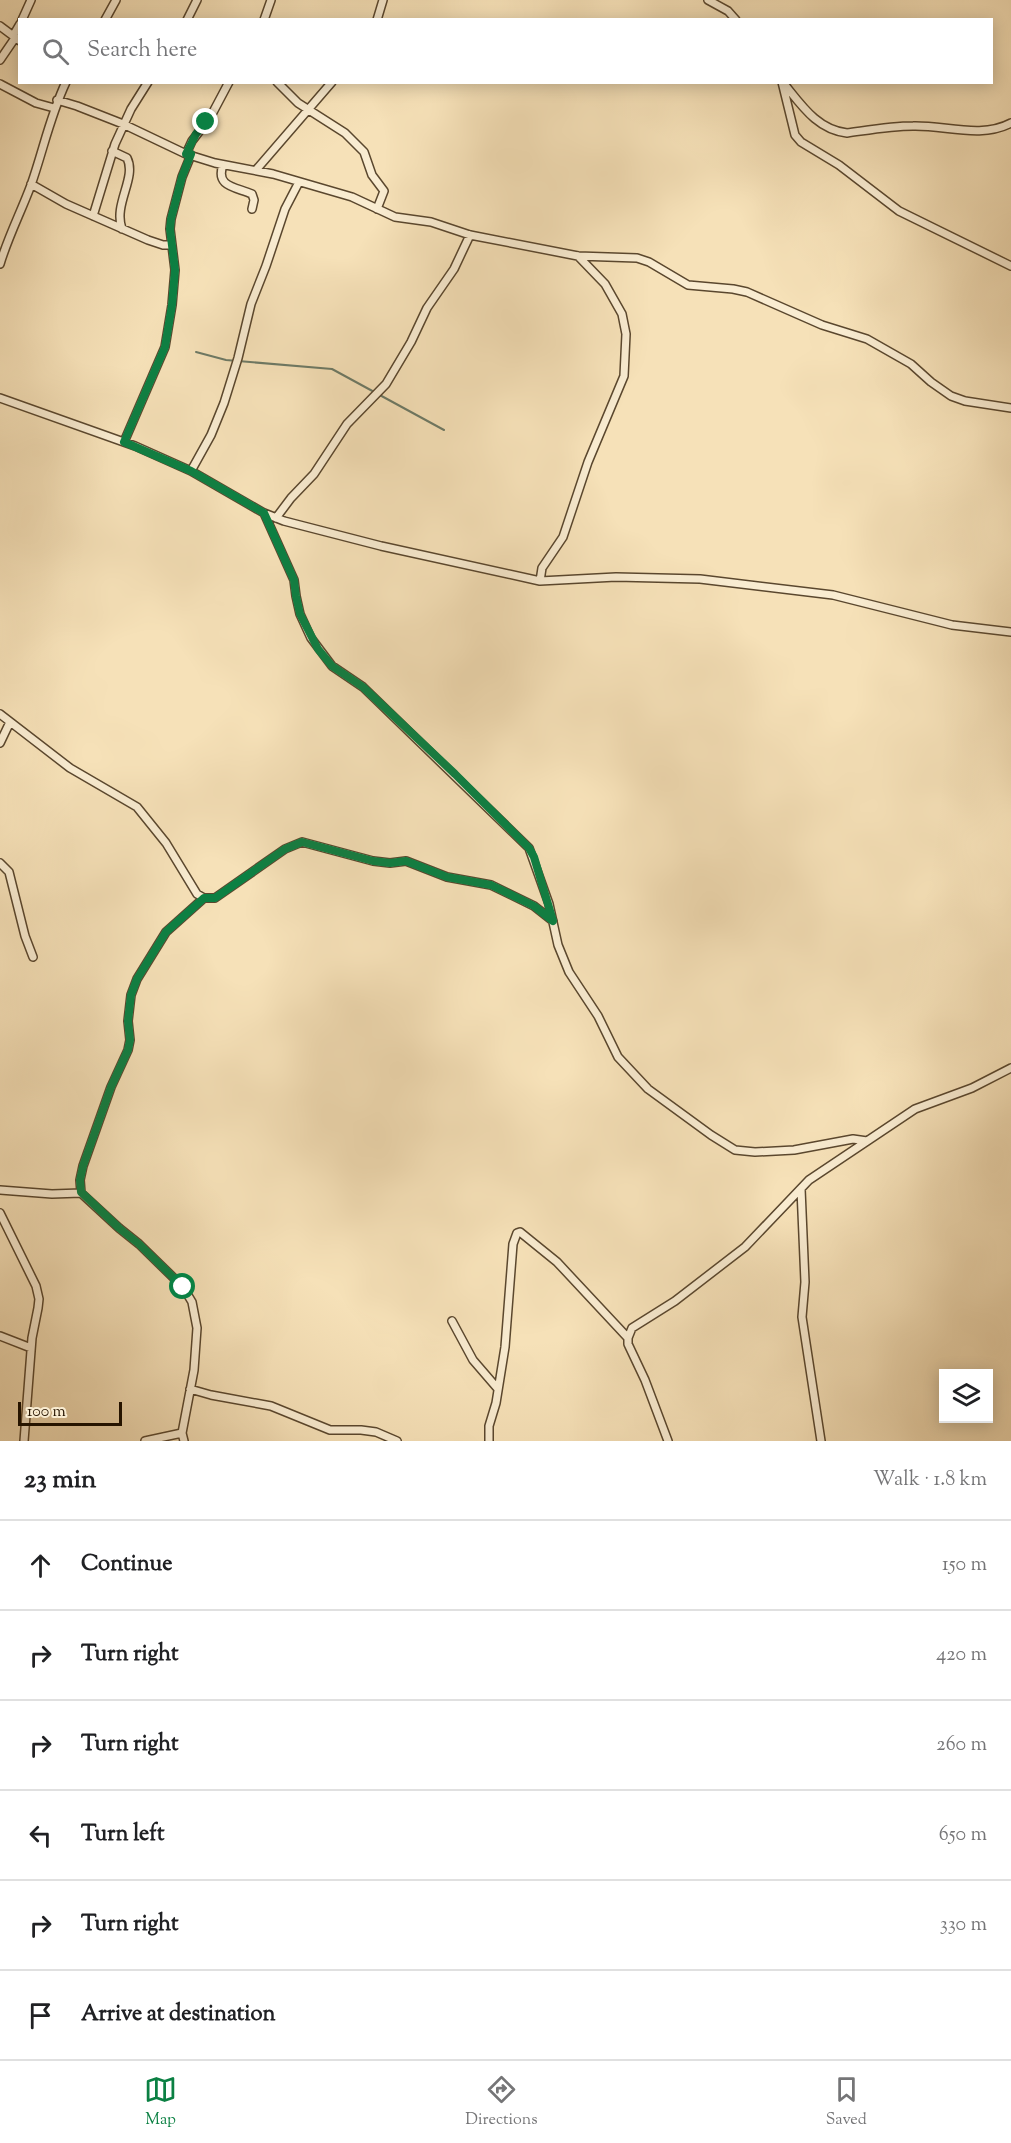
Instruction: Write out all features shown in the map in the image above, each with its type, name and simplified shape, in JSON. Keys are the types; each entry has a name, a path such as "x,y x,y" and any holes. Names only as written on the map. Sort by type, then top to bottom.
{"street":[{"path":"23,18 31,0"},
{"path":"106,18 116,0"},
{"path":"188,18 198,0"},
{"path":"265,18 271,0"},
{"path":"378,18 383,0"},
{"path":"708,0 728,11 734,18"},
{"path":"0,26 16,39 0,60"},
{"path":"0,84 36,104 77,106 189,154 223,165 256,170 352,197 395,217 431,222 470,235 578,256 637,258 649,262 688,285 733,288 747,292 822,325 867,339 911,364 951,396 965,401 1011,408"},
{"path":"0,264 31,184 55,104 65,84"},
{"path":"93,216 112,151 123,124 147,84"},
{"path":"124,442 165,347 175,270 170,229 192,141 211,116 228,84"},
{"path":"279,84 298,103 345,134 364,152 372,175 384,192 377,209"},
{"path":"256,170 330,84"},
{"path":"783,84 793,129 801,142 839,165 899,211 1011,266"},
{"path":"785,84 818,123 836,132 847,133 915,126 985,131 1011,123"},
{"path":"112,151 128,158 130,163 120,209 122,229"},
{"path":"223,165 221,179 226,184 252,194 254,200 252,209"},
{"path":"191,471 211,435 238,358 251,303 266,266 281,218 298,182"},
{"path":"31,184 60,201 122,229 155,243 172,245"},
{"path":"276,518 314,474 347,424 387,384 427,308 454,269 470,235"},
{"path":"540,581 542,568 563,537 588,462 624,376 626,334 622,314 605,284 578,256"},
{"path":"0,398 124,442 191,471 276,518 381,546 540,581 616,577 731,582 833,595 952,625 1011,632"},
{"path":"264,513 294,580 300,614 318,649 332,666 363,687 529,848 540,876 558,945 568,972 598,1016 618,1057 648,1089 735,1150 794,1150 854,1139 867,1141"},
{"path":"0,714 70,768 137,807 148,817 166,843 197,894 204,898 215,898 222,894 285,849 302,842 373,861 390,863 406,861 447,877 491,885 534,906 553,921"},
{"path":"0,743 10,722"},
{"path":"0,863 9,872 22,926 33,957"},
{"path":"146,1441 183,1437 194,1370 197,1328 192,1302 183,1287 81,1192 80,1180 111,1087 128,1050 131,995 137,979 166,932 204,898"},
{"path":"668,1441 645,1380 631,1352 629,1332 745,1247 809,1180 915,1109 972,1089 1011,1068"},
{"path":"801,1189 805,1282 802,1317 821,1441"},
{"path":"0,1190 52,1194 81,1192"},
{"path":"0,1213 36,1286 39,1299 31,1348 24,1441"},
{"path":"489,1441 489,1426 496,1402 505,1347 513,1244 517,1233 520,1232 557,1262 628,1338"},
{"path":"452,1321 473,1360 498,1389"},
{"path":"0,1336 31,1348"},
{"path":"190,1389 271,1406 330,1430 376,1432 397,1441"}],"waterway":[{"path":"196,352 226,360 332,369 444,430"}],"route":[{"path":"183,1287 139,1244 91,1203 81,1192 80,1180 94,1133 128,1050 131,995 148,958 166,932 204,898 215,898 228,891 285,849 302,842 373,861 390,863 406,861 447,877 491,885 534,906 553,921 534,857 529,848 406,726 363,687 332,666 318,649 300,614 294,580 264,513 191,471 124,442 158,368 165,347 175,270 171,219 182,177 191,154 186,154 196,134 206,122"}]}
